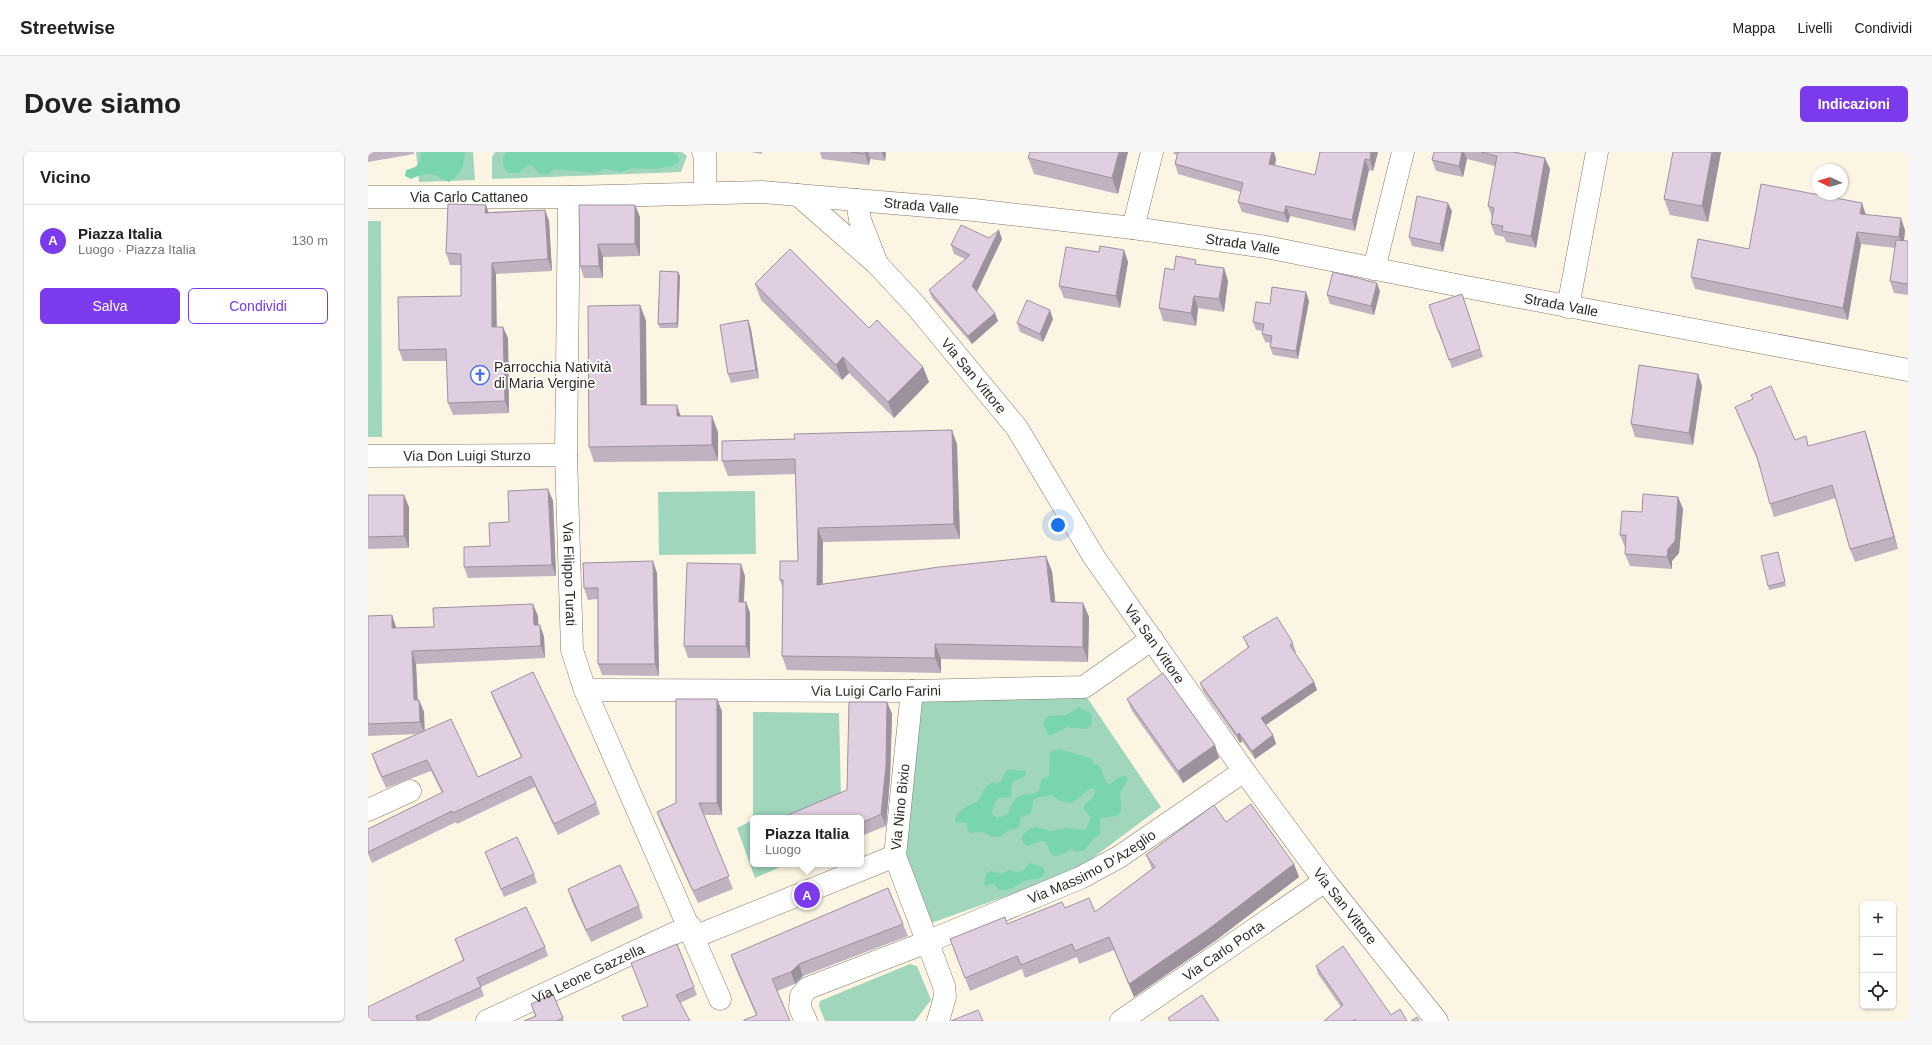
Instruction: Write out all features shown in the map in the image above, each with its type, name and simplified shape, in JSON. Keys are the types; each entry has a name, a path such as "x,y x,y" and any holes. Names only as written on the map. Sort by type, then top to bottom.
{"street":[{"path":"1133,228 1152,152"},
{"path":"1374,269 1403,152"},
{"path":"1568,307 1597,152"},
{"path":"705,153 705,193"},
{"name":"Strada Valle","path":"569,197 762,192 974,210 1133,228 1266,247 1568,307 1908,370"},
{"name":"Via San Vittore","path":"798,195 877,264 916,306 1018,428 1094,557 1244,771 1325,881 1437,1021"},
{"name":"Via Carlo Cattaneo","path":"368,197 569,197"},
{"name":"Via Filippo Turati","path":"569,197 566,455 572,650 585,690 720,999"},
{"name":"Via San Vittore","path":"857,200 860,220 877,264"},
{"name":"Via Don Luigi Sturzo","path":"368,456 566,455"},
{"name":"Via Luigi Carlo Farini","path":"585,690 912,691 1084,687 1152,638"},
{"name":"Via Nino Bixio","path":"912,691 895,856 944,986 946,997 938,1021"},
{"name":"Via Massimo D'Azeglio","path":"806,1021 800,1008 801,996 808,988 927,942 1080,878 1119,857 1244,771"},
{"path":"368,810 410,791"},
{"name":"Via Leone Gazzella","path":"487,1021 692,932 895,856"},
{"name":"Via Carlo Porta","path":"1121,1021 1325,881"}],"green space":[{"path":"416,152 473,152 475,180 419,182"},
{"path":"421,152 465,152 464,162 459,173 449,182 430,174 411,179 405,176 406,170 418,165"},
{"path":"495,152 682,152 687,156 681,172 492,179 492,157"},
{"path":"507,152 673,152 679,157 679,162 670,167 653,169 631,168 621,172 604,169 594,173 555,169 546,175 539,173 531,165 526,166 519,173 508,173 504,168 503,162"},
{"path":"368,221 381,221 382,437 368,437"},
{"path":"755,491 756,554 659,555 658,492"},
{"path":"1084,693 1161,807 1074,872 931,923 900,854 918,701"},
{"path":"1079,707 1092,714 1092,723 1087,729 1067,727 1052,735 1048,735 1043,722 1048,716 1066,715"},
{"path":"753,712 839,713 841,797 802,815 753,815"},
{"path":"1059,749 1093,759 1093,764 1097,765 1101,769 1107,783 1110,784 1119,777 1126,776 1128,779 1120,793 1121,809 1119,813 1116,816 1100,818 1100,834 1093,839 1085,850 1078,852 1071,849 1061,855 1055,856 1050,852 1046,842 1042,841 1027,846 1024,844 1021,837 1029,829 1036,827 1050,831 1065,828 1084,830 1087,827 1091,817 1084,809 1084,805 1094,796 1095,789 1091,788 1072,803 1060,801 1052,795 1036,798 1033,801 1031,813 1020,818 1019,826 1016,829 1009,830 1000,837 992,837 982,832 970,833 966,823 955,822 957,815 960,812 977,802 986,786 992,782 995,784 1001,781 1008,770 1024,770 1026,773 1024,777 1013,781 1011,796 1008,798 1001,797 997,800 992,813 997,818 1008,814 1016,799 1022,795 1033,794 1039,790 1042,779 1049,776 1050,754 1052,751"},
{"path":"750,822 750,864 737,828"},
{"path":"1029,863 1043,867 1045,873 1043,876 1025,881 1007,890 999,890 994,884 984,885 986,874 991,871 1002,874 1008,870 1015,872 1023,871"},
{"path":"751,867 780,867 755,878"},
{"path":"910,964 917,966 931,1000 915,1021 825,1021 819,1006 820,1001"}],"building":[{"path":"851,152 866,152 865,154"},
{"path":"1030,152 1119,152 1112,178 1028,158"},
{"path":"1178,152 1272,152 1269,164 1315,175 1320,152 1371,152 1370,160 1365,159 1352,220 1286,206 1284,213 1238,202 1243,183 1175,164"},
{"path":"1434,152 1462,152 1459,166 1432,160"},
{"path":"1481,152 1513,152 1545,158 1531,236 1502,231 1503,226 1491,224 1494,208 1488,206 1497,156"},
{"path":"1673,152 1712,152 1702,206 1664,199"},
{"path":"1761,184 1812,194 1812,200 1846,200 1862,203 1860,214 1901,218 1899,237 1857,232 1843,308 1691,277 1698,239 1749,249"},
{"path":"1417,196 1448,203 1440,244 1409,237"},
{"path":"448,204 486,205 485,213 545,210 548,259 492,263 492,327 503,327 505,401 448,403 446,349 399,350 398,297 461,296 461,254 446,253"},
{"path":"579,205 635,205 635,244 598,244 599,266 580,266"},
{"path":"961,225 989,238 999,230 972,286 995,313 968,336 929,290 970,255 951,245"},
{"path":"1896,240 1908,241 1908,284 1890,281"},
{"path":"1100,246 1124,250 1116,296 1059,286 1066,247 1099,252"},
{"path":"790,249 869,328 877,320 923,367 888,402 843,357 836,365 755,284"},
{"path":"1176,256 1196,260 1195,264 1224,268 1219,299 1194,296 1191,313 1159,308 1165,268 1174,270"},
{"path":"660,271 678,272 677,323 658,324"},
{"path":"1333,272 1377,283 1371,306 1327,295"},
{"path":"1272,287 1306,292 1296,351 1270,347 1272,336 1262,334 1264,324 1253,322 1256,302 1270,304"},
{"path":"1462,294 1480,349 1449,360 1429,305"},
{"path":"1027,300 1050,310 1040,334 1017,323"},
{"path":"640,305 641,405 677,405 677,416 712,416 712,445 589,447 588,306"},
{"path":"748,320 756,370 728,374 720,325"},
{"path":"1639,365 1698,374 1689,433 1631,424"},
{"path":"1771,386 1795,440 1806,436 1808,446 1865,431 1894,537 1850,549 1832,485 1770,504 1757,457 1735,407 1753,399 1751,395"},
{"path":"952,430 954,524 818,528 817,585 939,567 1046,556 1051,602 1083,603 1083,647 935,644 935,658 782,656 783,580 780,580 780,561 798,561 795,459 722,461 722,441 795,439 794,434"},
{"path":"548,489 552,565 464,567 464,547 490,546 489,523 509,522 508,491"},
{"path":"1643,494 1678,497 1675,541 1668,549 1667,557 1625,554 1626,535 1620,535 1622,511 1642,512"},
{"path":"368,495 404,495 404,536 368,537"},
{"path":"1778,552 1785,582 1768,586 1761,556"},
{"path":"653,561 655,664 598,664 598,588 584,588 583,563"},
{"path":"687,563 741,564 739,602 746,602 746,646 684,646"},
{"path":"533,604 534,625 540,625 541,646 412,651 414,700 419,700 420,722 368,724 368,616 392,615 392,628 434,627 433,608"},
{"path":"1277,617 1293,643 1290,645 1314,682 1261,718 1273,735 1252,751 1239,733 1237,735 1200,683 1249,647 1243,637"},
{"path":"533,672 596,803 554,824 531,776 453,813 452,811 368,852 368,829 443,792 427,760 382,777 372,754 451,719 478,777 522,757 491,692"},
{"path":"1163,673 1215,745 1178,771 1127,699"},
{"path":"676,699 717,699 717,803 699,803 729,876 693,891 657,812 676,803"},
{"path":"849,702 887,702 886,766 881,814 864,822 864,815 788,815 847,790"},
{"path":"1251,804 1294,864 1210,928 1129,984 1109,937 1075,951 1072,944 1021,965 1017,956 965,978 950,939 1005,917 1007,924 1062,902 1065,908 1089,898 1095,912 1155,867 1146,855 1214,805 1226,822"},
{"path":"517,837 534,874 501,889 485,852"},
{"path":"620,865 639,906 586,930 568,889"},
{"path":"888,888 903,924 799,964 791,972 772,979 790,1021 744,1021 757,1015 731,955"},
{"path":"526,907 545,947 477,978 481,987 416,1016 418,1021 368,1021 368,1007 464,960 455,939"},
{"path":"677,944 694,987 676,995 690,1021 624,1021 622,1016 648,1006 631,963"},
{"path":"1343,946 1391,1015 1400,1009 1407,1021 1356,1021 1355,1019 1353,1021 1324,1021 1343,1005 1316,966"},
{"path":"553,994 563,1018 556,1021 524,1021 536,1016 531,1004"},
{"path":"1202,995 1219,1021 1170,1021 1168,1018"},
{"path":"978,1010 983,1021 951,1021"},
{"path":"1417,1017 1419,1021 1411,1021"}],"place":[{"name":"Parrocchia Natività di Maria Vergine","path":"480,375"},
{"name":"Piazza Italia","path":"807,895"}]}
